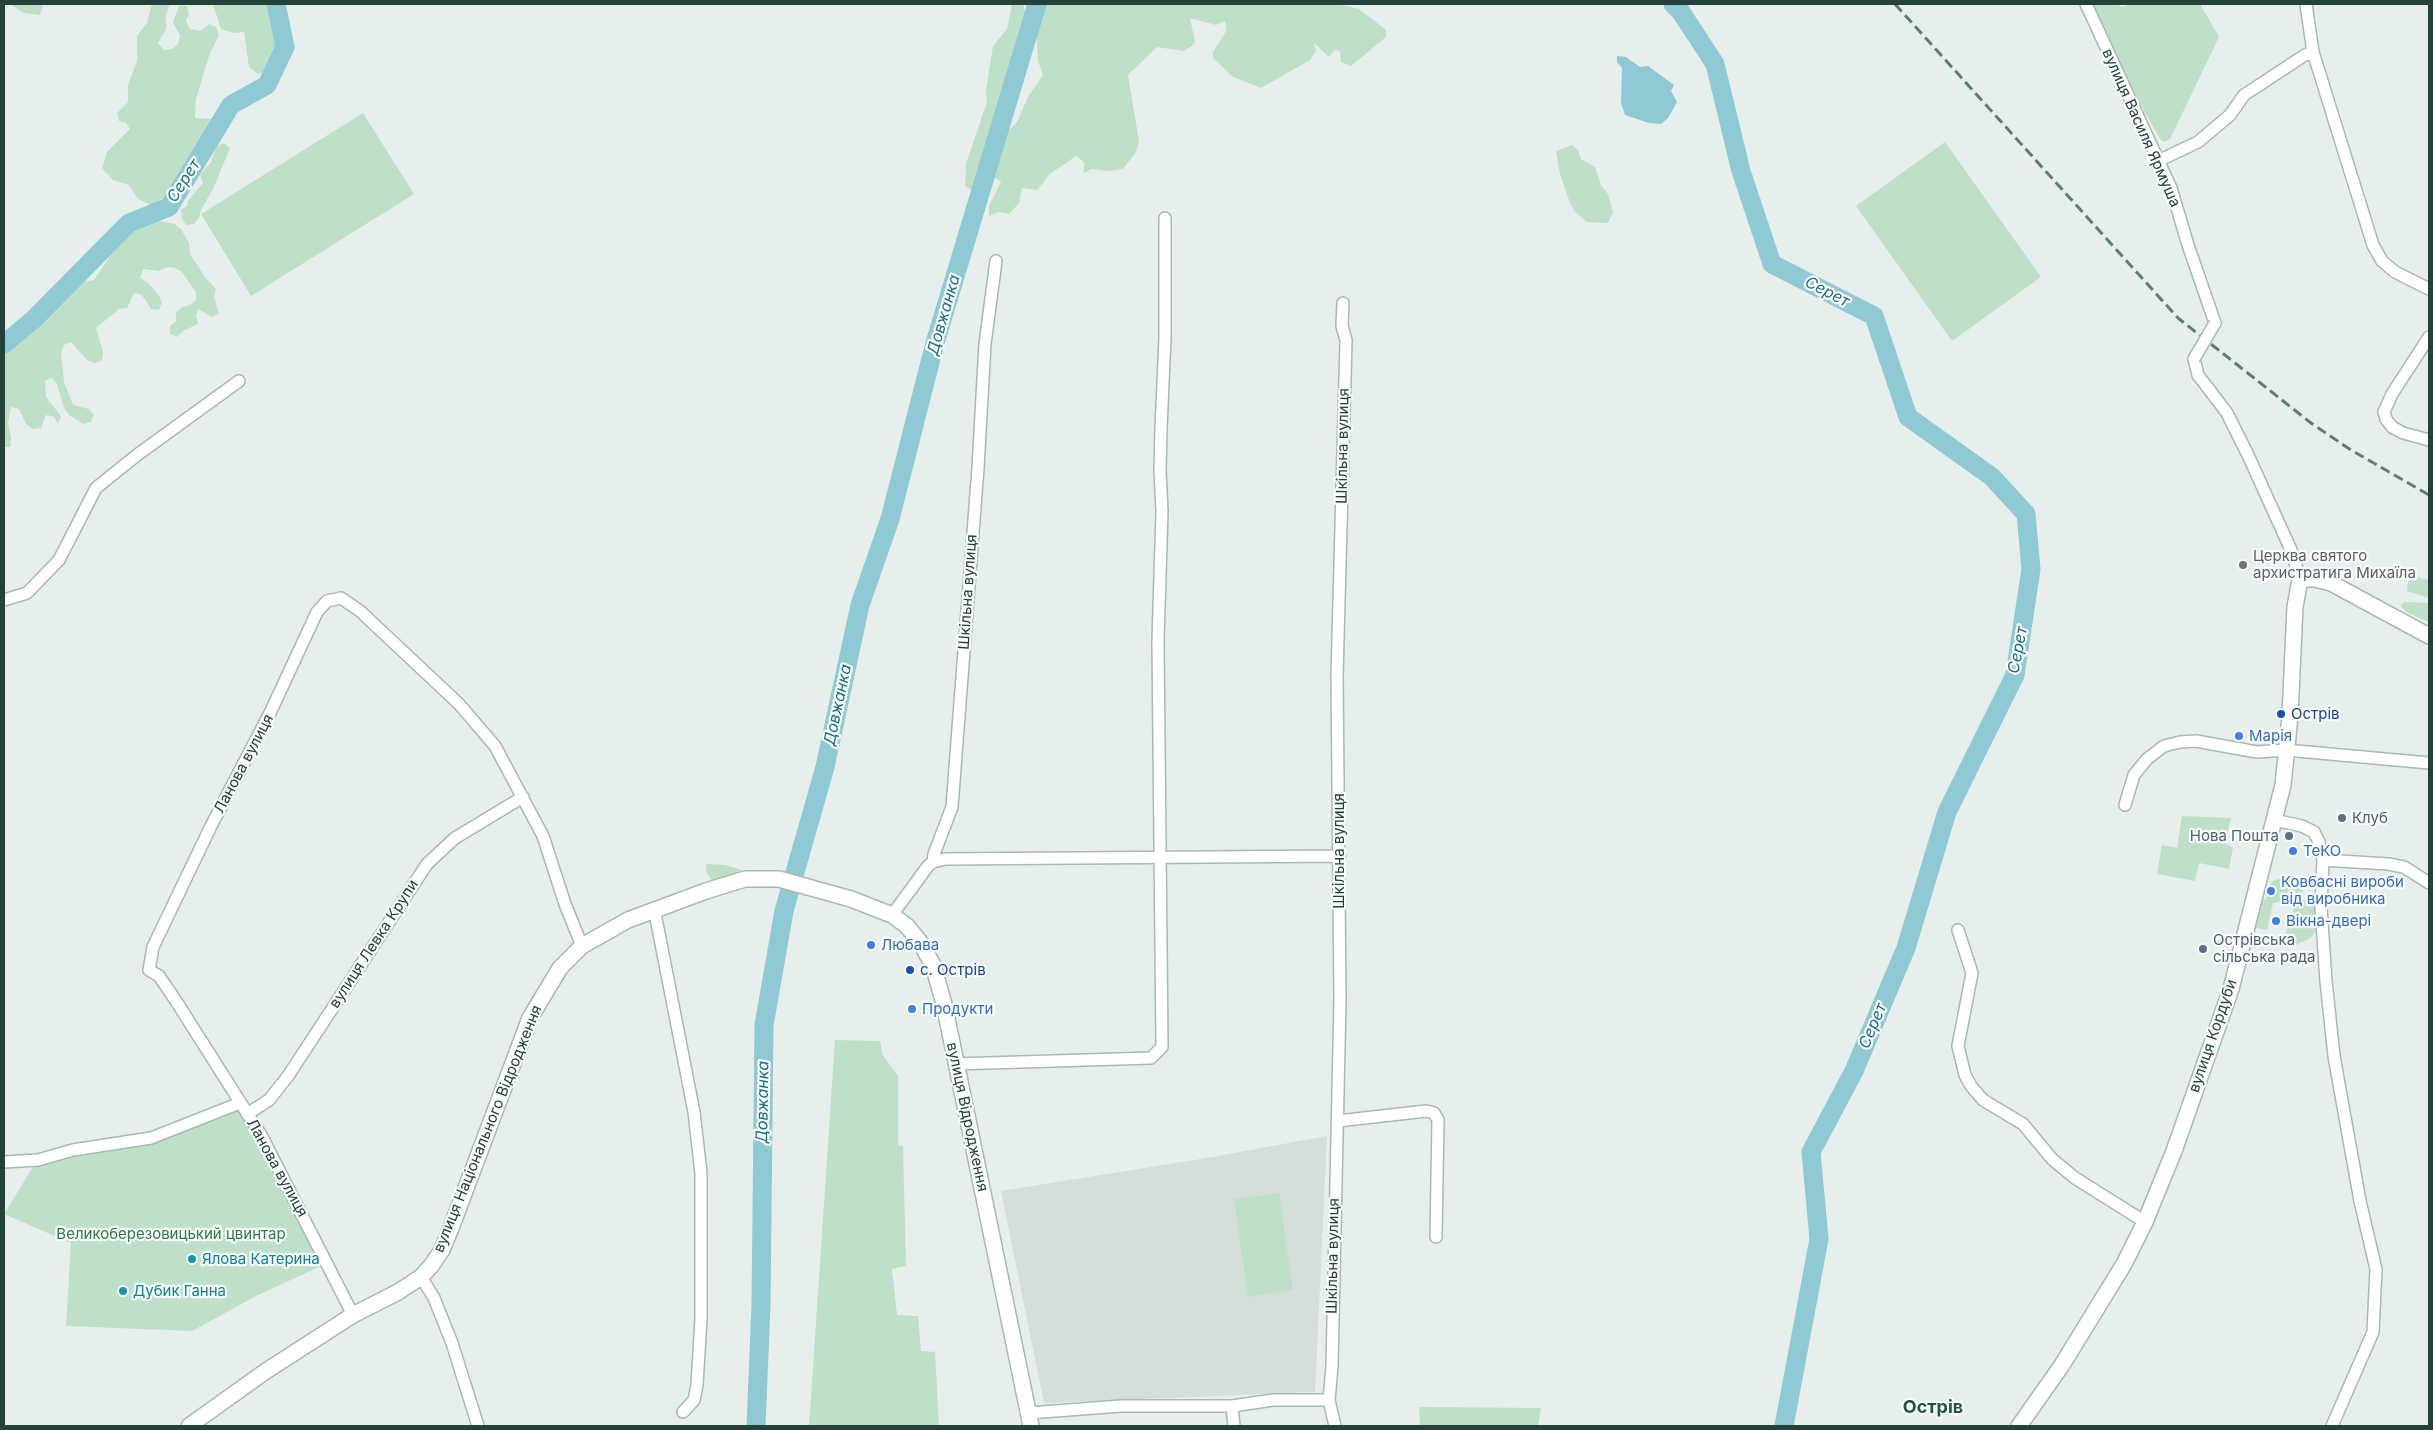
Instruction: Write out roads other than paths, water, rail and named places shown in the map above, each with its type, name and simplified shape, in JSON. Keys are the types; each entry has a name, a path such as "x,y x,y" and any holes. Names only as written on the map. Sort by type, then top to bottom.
{"street":[{"name":"вулиця Василя Ярмуша","path":"2086,4 2171,188 2188,245 2215,323 2194,359 2198,375 2227,413 2291,550 2300,579"},
{"path":"2306,4 2313,52 2373,245 2382,261 2395,272 2429,289"},
{"path":"2158,161 2198,142 2230,115 2244,95 2305,55 2313,52"},
{"path":"955,1064 1151,1058 1157,1054 1162,1046 1158,642 1162,511 1160,445 1165,338 1165,218"},
{"name":"Шкільна вулиця","path":"933,862 934,854 952,806 978,468 984,344 996,261"},
{"name":"Шкільна вулиця","path":"1335,1426 1329,1400 1338,1121 1340,856 1337,676 1346,340 1342,326 1343,303"},
{"path":"2429,338 2392,394 2384,412 2386,419 2392,427 2403,433 2429,440"},
{"path":"4,600 27,593 59,560 96,488 137,455 239,381"},
{"path":"2300,579 2315,579 2331,583 2429,636"},
{"name":"вулиця Кордуби","path":"2019,1426 2083,1331 2124,1264 2145,1222 2174,1152 2231,989 2283,785 2295,607 2300,579"},
{"name":"Ланова вулиця","path":"353,1315 261,1134 159,976 149,970 153,947 211,826 270,713 317,612 327,601 341,598 360,611 459,704 495,746 543,836 565,904 582,946"},
{"path":"2125,805 2134,775 2147,759 2164,746 2180,742 2196,742 2257,752 2286,750 2429,763"},
{"name":"вулиця Левка Крупи","path":"248,1114 269,1100 288,1076 427,864 455,838 523,797"},
{"path":"2274,820 2302,826 2314,832 2319,842 2323,860 2324,963 2334,1056 2360,1201 2376,1268 2373,1332 2332,1426"},
{"path":"892,915 933,862 963,859 1340,856"},
{"path":"2323,860 2388,864 2404,867 2429,883"},
{"name":"вулиця Відродження","path":"654,908 745,880 779,879 804,884 851,898 892,915 907,926 920,942 933,965 944,1004 1030,1420"},
{"path":"654,908 694,1112 701,1173 701,1319 697,1376 694,1400 684,1412"},
{"name":"вулиця Національного Відродження","path":"189,1426 228,1396 353,1315 398,1292 421,1277 442,1250 452,1228 530,1018 560,968 582,946 628,920 654,908"},
{"path":"1958,930 1972,973 1958,1046 1965,1075 1971,1086 1983,1100 2023,1124 2052,1159 2075,1178 2145,1222"},
{"path":"4,1162 38,1160 73,1150 151,1138 240,1103"},
{"path":"1338,1121 1426,1112 1434,1113 1438,1120 1436,1237"},
{"path":"421,1277 434,1298 452,1343 478,1426"},
{"path":"1030,1420 1121,1406 1232,1406 1273,1400 1329,1400"},
{"path":"1232,1406 1234,1426"}],"water":[{"path":"1617,56 1626,57 1640,67 1648,66 1674,85 1671,91 1677,102 1668,118 1661,124 1649,123 1625,115 1621,103 1622,68 1617,62"}],"waterway":[{"name":"Серет","path":"4,344 33,320 129,223 169,207 231,105 267,85 285,47 276,4"},
{"name":"Довжанка","path":"756,1426 761,1305 764,1025 784,911 825,767 860,605 890,519 935,343 1037,4"},
{"name":"Серет","path":"1673,4 1681,12 1715,64 1741,171 1772,264 1874,316 1908,417 1992,477 2026,514 2031,569 2015,675 1947,812 1906,948 1854,1071 1811,1152 1819,1239 1784,1426"}],"railway":[{"path":"1895,4 2178,318 2311,423 2351,450 2429,495"}],"place":[{"name":"Церква святого архистратига Михаїла","path":"2243,565"},
{"name":"Острів","path":"2281,714"},
{"name":"Марія","path":"2239,736"},
{"name":"Клуб","path":"2342,818"},
{"name":"Нова Пошта","path":"2289,836"},
{"name":"ТеКО","path":"2293,851"},
{"name":"Ковбасні вироби від виробника","path":"2271,891"},
{"name":"Вікна-двері","path":"2276,921"},
{"name":"Любава","path":"871,945"},
{"name":"Острівська сільська рада","path":"2203,949"},
{"name":"с. Острів","path":"910,970"},
{"name":"Продукти","path":"912,1009"},
{"name":"Ялова Катерина","path":"192,1259"},
{"name":"Дубик Ганна","path":"123,1291"}],"district":[{"name":"Острів","path":"1933,1408"}],"park label":[{"name":"Великоберезовицький цвинтар","path":"171,1234"}]}
